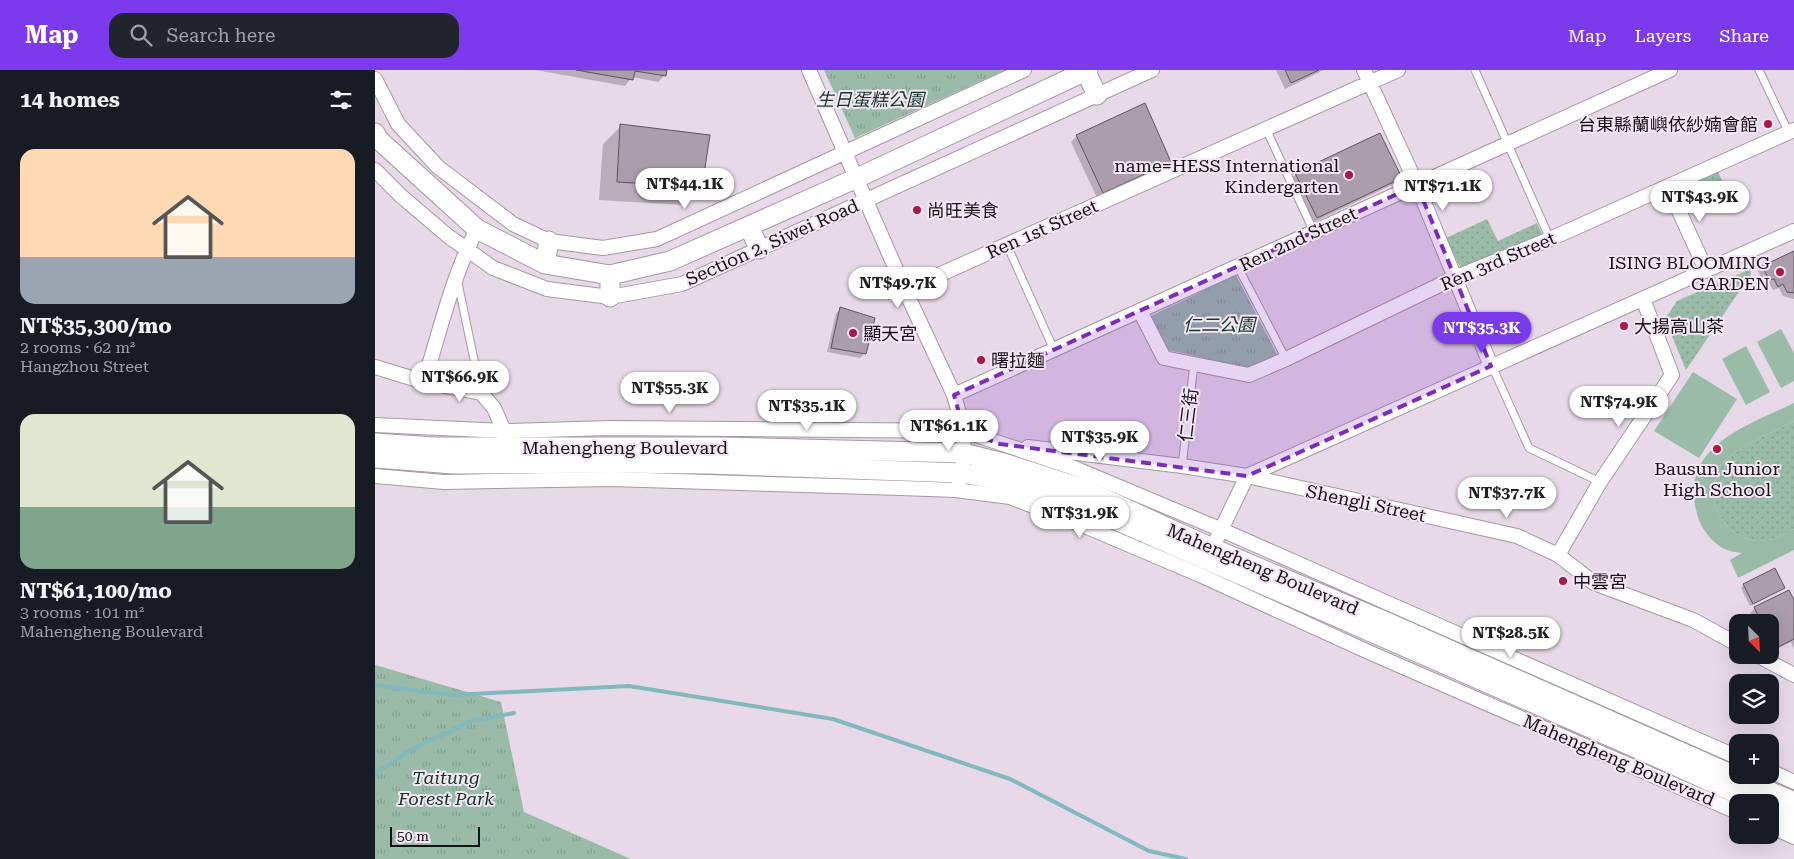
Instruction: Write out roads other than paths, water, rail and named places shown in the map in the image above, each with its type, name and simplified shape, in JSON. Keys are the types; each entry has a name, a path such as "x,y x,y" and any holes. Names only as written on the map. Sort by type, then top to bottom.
{"street":[{"path":"809,70 905,290 954,395 964,431 959,482"},
{"path":"375,79 397,124 438,167 513,224 549,241 603,248 657,239 1024,70"},
{"path":"1086,70 1097,95"},
{"name":"Section 2, Siwei Road","path":"376,138 477,230 545,264 609,275 670,261 857,178 1086,70"},
{"name":"Section 2, Siwei Road","path":"375,170 401,196 448,236 493,268 547,289 610,297 682,284 1152,70"},
{"name":"Ren 1st Street","path":"905,290 1266,129 1367,76 1397,70"},
{"name":"Ren 2nd Street","path":"954,395 1670,70"},
{"path":"1367,76 1417,185 1491,366"},
{"name":"Ren 3rd Street","path":"1141,311 1164,358 1249,376 1454,278 1550,239 1791,132"},
{"path":"1668,187 1706,270"},
{"path":"749,226 759,248"},
{"path":"424,382 467,249 477,230"},
{"path":"1206,561 1247,476 1794,231"},
{"path":"545,264 549,241"},
{"path":"609,275 610,297"},
{"path":"1558,556 1600,482 1672,375 1643,299"},
{"path":"375,367 424,382 481,392 494,408 505,455"},
{"name":"Mahengheng Boulevard","path":"375,425 505,455"},
{"path":"611,428 612,463"},
{"name":"Mahengheng Boulevard","path":"375,458 453,464 505,455 611,428 964,431 1074,468 1222,530 1653,748 1740,794"},
{"path":"809,430 810,467"},
{"name":"Mahengheng Boulevard","path":"375,443 612,463 810,467 959,482 1000,480 1095,511 1206,561 1389,623 1653,748 1729,806"},
{"name":"Shengli Street","path":"999,444 1182,466 1247,476 1517,536 1558,556 1594,583 1693,620 1729,640"},
{"name":"Mahengheng Boulevard","path":"810,467 963,453 1007,464 1081,488 1206,561 1373,654 1653,748 1794,802"},
{"name":"Mahengheng Boulevard","path":"375,476 444,482 505,455"},
{"path":"1774,664 1794,675"},
{"name":"Mahengheng Boulevard","path":"1653,748 1729,756"},
{"path":"1779,775 1794,782"},
{"path":"1779,814 1794,821"},
{"path":"1779,830 1794,837"}],"lane":[{"path":"1475,70 1550,239"},
{"path":"1759,70 1791,132"},
{"path":"1266,129 1314,232"},
{"path":"1007,244 1054,351"},
{"path":"1238,267 1286,359"},
{"path":"457,278 481,392"},
{"name":"仁三街","path":"1182,466 1194,364"},
{"path":"1491,366 1529,448 1600,482"}],"waterway":[{"path":"375,685 453,695 629,686 833,719 1010,779 1149,851 1186,859"},
{"path":"375,774 410,750 471,721 514,713"}],"place":[{"name":"台東縣蘭嶼依紗婻會館","path":"1768,124"},
{"name":"name=HESS International Kindergarten","path":"1349,175"},
{"name":"尚旺美食","path":"917,210"},
{"name":"ISING BLOOMING GARDEN","path":"1780,272"},
{"name":"大揚高山茶","path":"1624,326"},
{"name":"顯天宮","path":"853,333"},
{"name":"曙拉麵","path":"981,360"},
{"name":"Bausun Junior High School","path":"1717,449"},
{"name":"中雲宮","path":"1563,581"}],"park label":[{"name":"生日蛋糕公園","path":"870,99"},
{"name":"仁二公園","path":"1219,324"},
{"name":"Taitung Forest Park","path":"446,788"}]}
